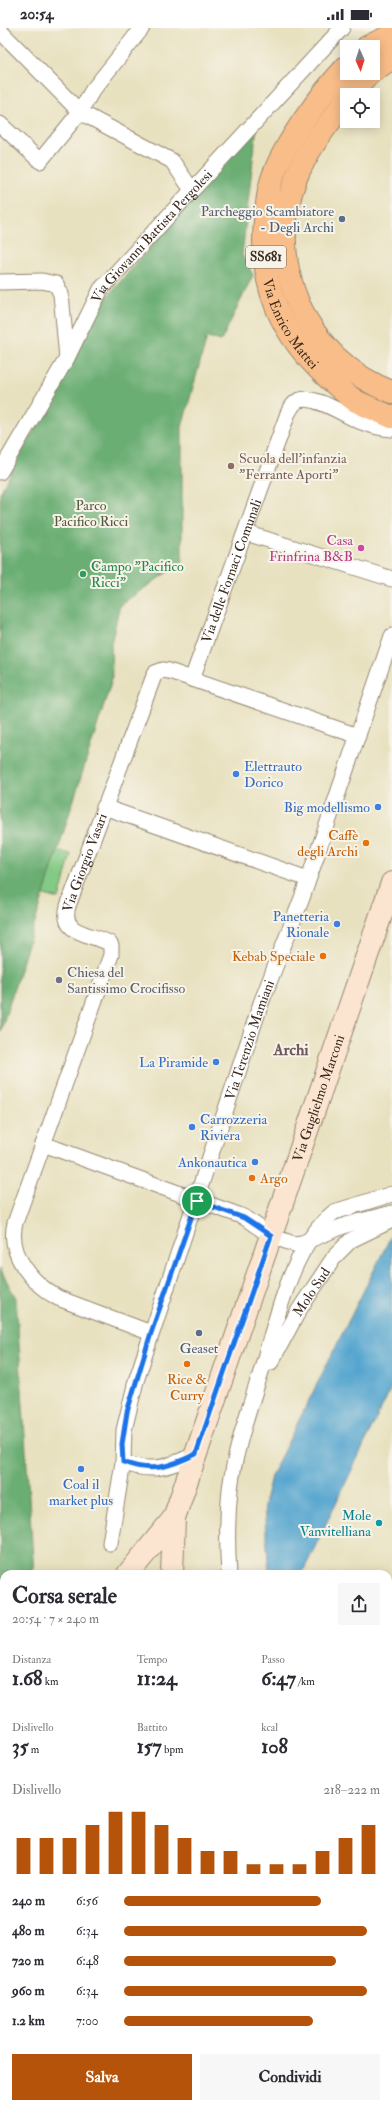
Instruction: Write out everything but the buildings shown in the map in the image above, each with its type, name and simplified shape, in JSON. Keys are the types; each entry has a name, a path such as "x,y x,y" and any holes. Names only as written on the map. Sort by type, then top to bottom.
{"highway":[{"path":"380,41 392,35"},
{"path":"380,66 392,58"},
{"name":"Via Enrico Mattei","path":"340,75 306,118 281,158 272,177 268,194 265,229 267,271 272,295 280,316 291,336 304,354 342,390 356,400 392,417"},
{"path":"356,88 364,80"},
{"name":"Via Enrico Mattei","path":"340,109 311,148 292,189 285,228 288,270 300,308 311,329 327,349 359,376 392,392"}],"main road":[{"name":"Via Guglielmo Marconi","path":"172,1570 174,1518 392,883"},
{"name":"Via Guglielmo Marconi","path":"131,1570 174,1518"}],"street":[{"path":"0,124 40,162 80,112 92,91 142,28"},
{"name":"Via Giovanni Battista Pergolesi","path":"0,472 67,358 101,289 342,28"},
{"path":"0,31 80,112 172,161 192,190"},
{"path":"0,282 42,281 56,284 61,294 67,358"},
{"name":"Via delle Fornaci Comunali","path":"192,679 288,413 299,400 318,401 360,421 383,428 392,429"},
{"path":"246,532 392,579"},
{"name":"Via Terenzio Mamiani","path":"110,1543 123,1462 122,1444 127,1412 151,1333 197,1201 261,1003 308,879 392,636"},
{"path":"104,807 155,673 163,670 358,736"},
{"name":"Via Giorgio Vasari","path":"151,1333 58,1298 46,1291 32,1277 17,1255 13,1235 15,1223 111,955 111,946 108,943 75,930 68,922 66,916 68,906 104,807 308,879"},
{"path":"43,1144 244,1218 271,1236 294,1244 309,1241 346,1225 392,1213"},
{"name":"Molo Sud","path":"229,1570 227,1537 230,1488 238,1452 282,1301 300,1258 309,1241 326,1218 334,1212 392,1194"},
{"name":"Molo Sud","path":"256,1389 299,1310 334,1256 351,1240 392,1220"},
{"path":"123,1462 143,1469 160,1468 196,1454"},
{"path":"0,2068 0,2099"}],"green space":[{"name":"Parco Pacifico Ricci","path":"257,125 242,255 253,275 221,341 207,337 182,427 182,562 120,605 111,643 112,679 0,1033 0,493 106,298"},
{"path":"49,849 71,854 59,899 37,893"},
{"path":"0,1269 16,1298 34,1570 0,1570"}],"water":[{"path":"392,1234 392,1386 304,1570 269,1570 264,1505 271,1476"}],"place":[{"name":"Parcheggio Scambiatore - Degli Archi","path":"342,219"},
{"name":"Scuola dell'infanzia \"Ferrante Aporti\"","path":"231,466"},
{"name":"Casa Frinfrina B&B","path":"361,548"},
{"name":"Campo \"Pacifico Ricci\"","path":"83,574"},
{"name":"Elettrauto Dorico","path":"236,774"},
{"name":"Big modellismo","path":"378,807"},
{"name":"Caffè degli Archi","path":"366,843"},
{"name":"Panetteria Rionale","path":"337,924"},
{"name":"Kebab Speciale","path":"323,956"},
{"name":"Chiesa del Santissimo Crocifisso","path":"59,980"},
{"name":"La Piramide","path":"216,1062"},
{"name":"Carrozzeria Riviera","path":"192,1127"},
{"name":"Ankonautica","path":"255,1162"},
{"name":"Argo","path":"252,1178"},
{"name":"Geaset","path":"199,1333"},
{"name":"Rice & Curry","path":"187,1364"},
{"name":"Coal il market plus","path":"81,1469"},
{"name":"Mole Vanvitelliana","path":"379,1523"}],"district":[{"name":"Archi","path":"291,1050"}],"route":[{"path":"197,1201 244,1218 271,1236 196,1454 184,1460 160,1468 143,1469 123,1462 122,1444 127,1412 151,1333 197,1201"}]}
